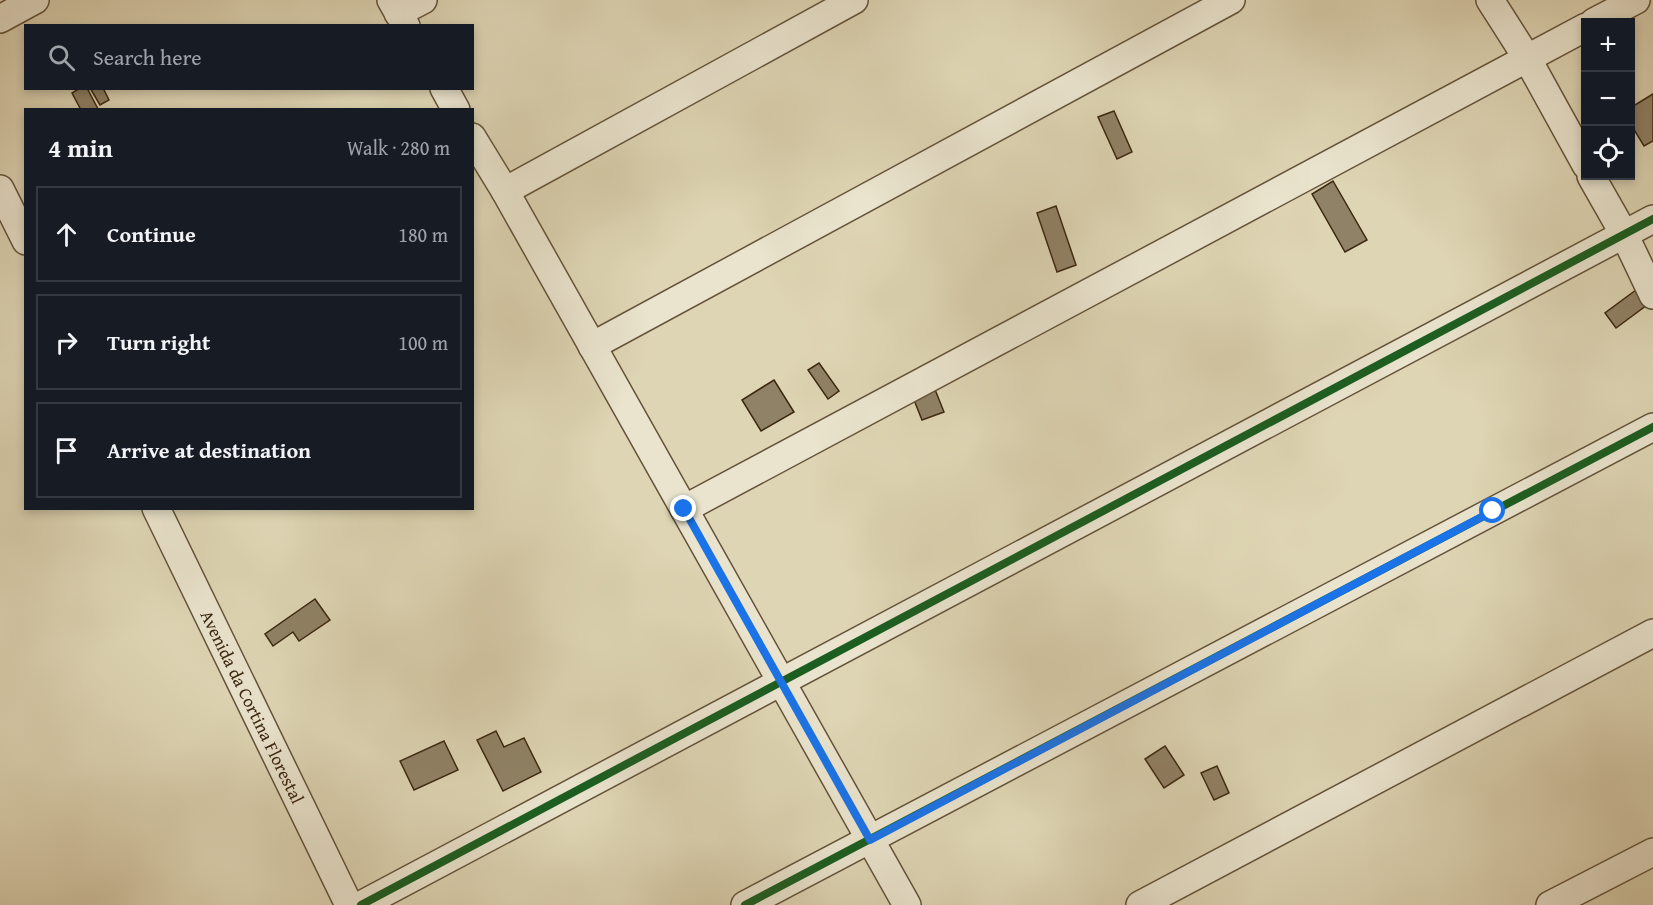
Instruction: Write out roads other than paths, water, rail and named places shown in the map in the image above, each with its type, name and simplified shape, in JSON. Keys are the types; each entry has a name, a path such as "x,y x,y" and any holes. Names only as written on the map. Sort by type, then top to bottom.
{"street":[{"path":"0,19 35,0"},
{"path":"398,13 423,0"},
{"path":"505,191 854,0"},
{"path":"592,346 1231,0"},
{"path":"1490,0 1527,58 1581,156"},
{"path":"1602,18 1636,0"},
{"path":"684,509 1581,30"},
{"path":"445,90 455,108"},
{"path":"474,139 907,905"},
{"path":"1593,180 1624,234 1653,295"},
{"path":"0,189 24,237"},
{"path":"361,905 1653,219"},
{"path":"745,905 1653,427"},
{"name":"Avenida da Cortina Florestal","path":"157,510 349,905"},
{"path":"1140,905 1653,633"},
{"path":"1551,905 1653,852"}]}
